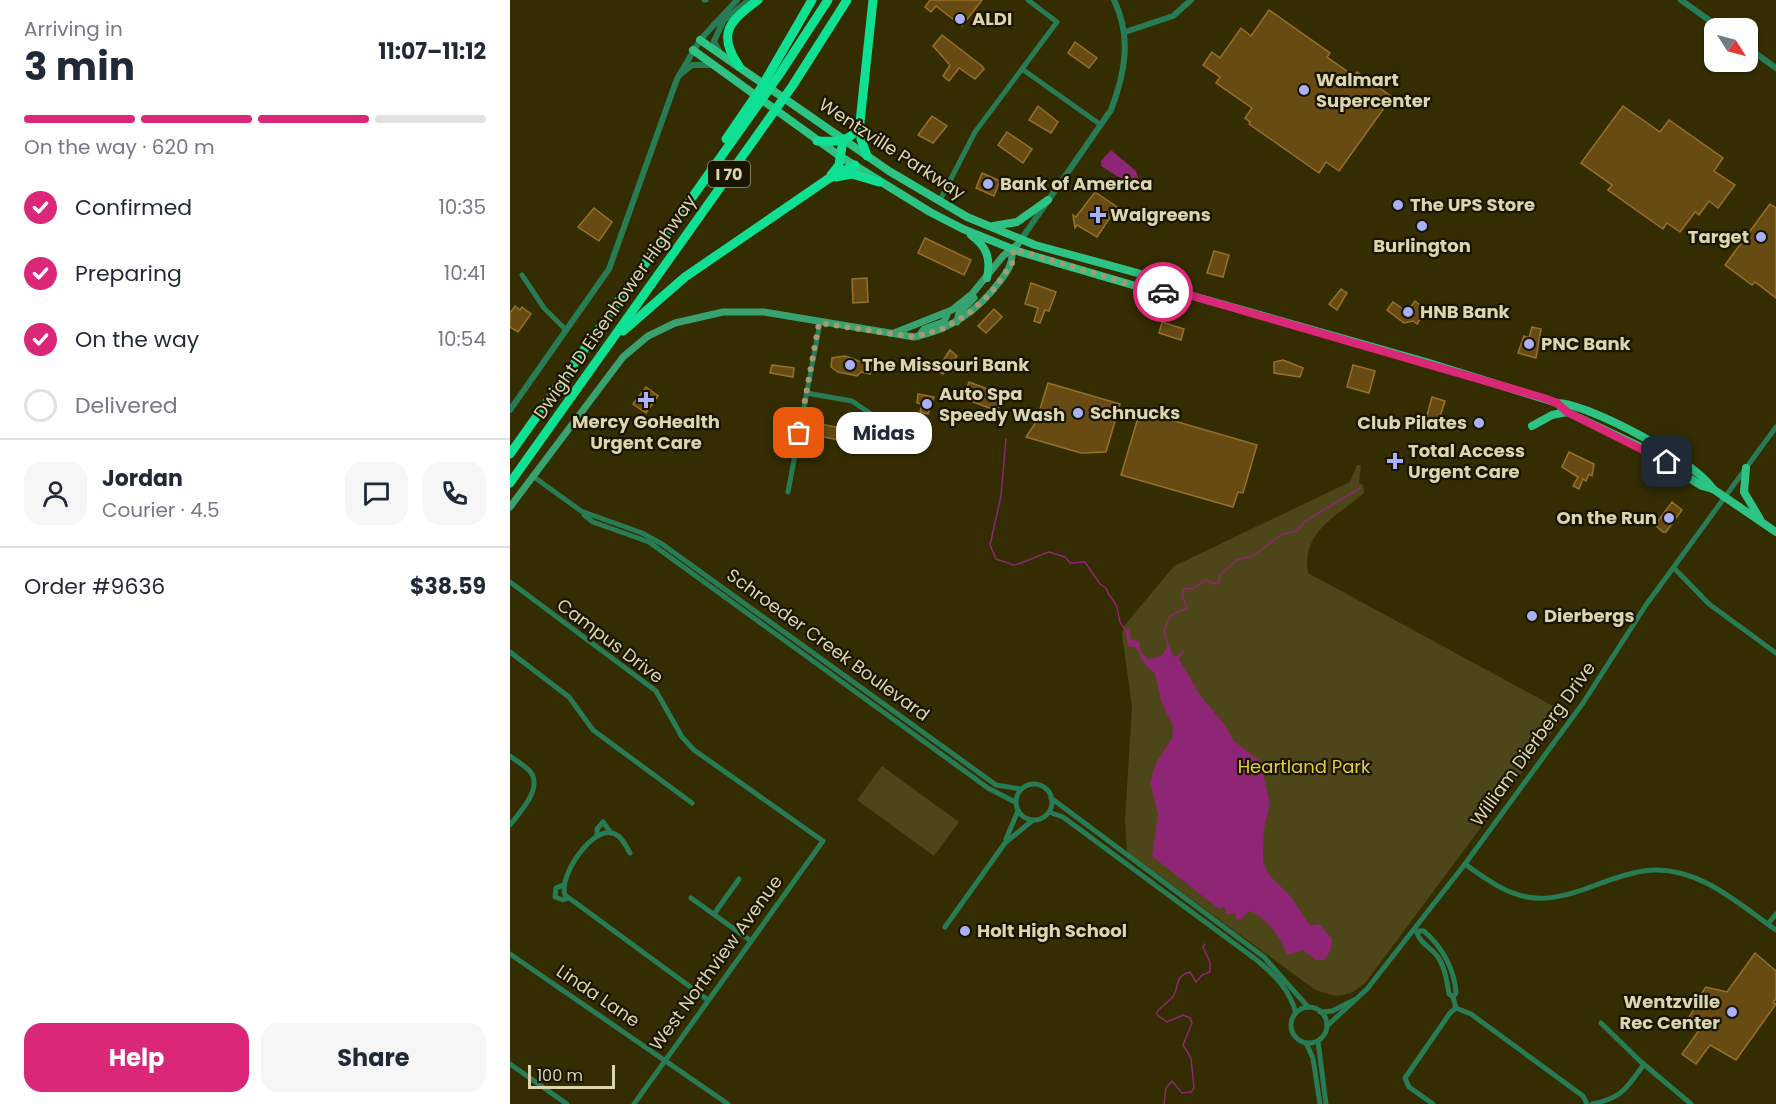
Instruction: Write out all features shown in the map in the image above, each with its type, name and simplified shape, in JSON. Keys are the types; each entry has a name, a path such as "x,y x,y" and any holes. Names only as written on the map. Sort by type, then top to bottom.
{"highway":[{"path":"739,66 727,47 727,33 740,15 758,0"},
{"path":"797,24 806,0"},
{"path":"661,242 668,223 761,88 812,0"},
{"name":"Dwight D Eisenhower Highway","path":"510,454 785,66 828,0"},
{"name":"Dwight D Eisenhower Highway","path":"510,483 793,85 847,0"},
{"path":"867,156 861,139 860,122 873,0"},
{"path":"818,141 843,140 852,136 860,122"},
{"path":"828,179 836,170 841,157 843,140"},
{"path":"608,345 685,278 828,179 855,165"},
{"path":"828,179 852,174 879,182"}],"main road":[{"name":"Wentzville Parkway","path":"700,40 867,156 939,202 990,226 1016,246 1163,280 1182,293"},
{"name":"Wentzville Parkway","path":"693,50 841,157 879,182 963,229 1153,291 1182,293 1426,362 1557,403 1571,403 1643,437 1706,478 1713,489"},
{"path":"990,226 1017,222 1048,200"},
{"path":"957,322 959,313 984,288 989,259 985,248 963,229"},
{"path":"894,333 948,312 962,303 985,280 1004,256 1016,246"},
{"path":"510,507 601,383 623,357 648,336 675,323 723,312 764,312 819,323 919,336 957,322 991,293 1012,263 1016,246"},
{"path":"919,336 924,329 944,322 948,312"},
{"name":"Wentzville Parkway","path":"1557,403 1567,412 1637,445 1702,486 1725,496 1776,532"},
{"path":"1532,426 1552,415 1567,412"},
{"path":"1746,468 1744,492 1762,522"}],"street":[{"path":"510,410 612,262 677,79 700,40 737,0"},
{"path":"723,55 714,41 716,32 723,21 749,0"},
{"path":"939,202 975,132 1057,22 1028,0"},
{"path":"1016,246 1111,110 1120,85 1125,60 1125,32 1114,0"},
{"path":"1125,32 1173,16 1191,0"},
{"path":"1681,0 1706,18"},
{"path":"713,24 723,21"},
{"path":"1758,55 1776,68"},
{"path":"677,79 692,65 703,63 714,65"},
{"path":"1022,69 1101,125"},
{"path":"522,275 544,308 566,330"},
{"path":"788,492 819,323"},
{"path":"806,393 852,401 921,448"},
{"name":"William Dierberg Drive","path":"1320,1012 1332,1011 1354,1000 1367,989 1416,931 1583,703 1641,612 1776,427"},
{"name":"Schroeder Creek Boulevard","path":"534,477 593,522 642,533 662,544 996,785 1021,789"},
{"name":"Schroeder Creek Boulevard","path":"616,528 649,542 988,788 1015,801"},
{"path":"1674,568 1708,604 1776,653"},
{"name":"Campus Drive","path":"510,582 656,691 682,738 694,750 823,841"},
{"path":"510,652 565,693 593,730 692,803"},
{"path":"510,756 531,773 534,780 529,799 510,825"},
{"path":"945,927 1005,843 1018,811 1015,801 1021,789 1028,786 1040,786 1051,798 1264,957 1308,1007 1320,1012 1326,1019 1327,1026 1318,1041 1326,1104"},
{"path":"1005,843 1033,820 1041,819 1050,812 1051,798"},
{"path":"1018,811 1033,820"},
{"path":"1050,812 1063,817 1258,961 1284,987 1292,999 1296,1013"},
{"path":"568,898 563,900 555,897 556,888 562,885 566,875 597,835 597,829 603,822 611,832 620,837 630,852"},
{"path":"597,835 611,832"},
{"name":"West Northview Avenue","path":"634,1104 823,841"},
{"path":"1465,864 1498,888 1515,895 1539,898 1571,895 1632,873 1655,870 1678,873 1708,882 1776,930"},
{"path":"714,915 739,879"},
{"path":"562,885 568,898 708,1000"},
{"path":"692,898 751,941"},
{"path":"1768,924 1776,914"},
{"path":"1416,931 1418,937 1439,959 1445,972 1449,994 1453,997 1456,1008"},
{"name":"Linda Lane","path":"510,954 728,1104"},
{"name":"William Dierberg Drive","path":"1327,1026 1352,1006 1354,1000"},
{"path":"1308,1007 1296,1013 1292,1030 1296,1037 1306,1043 1313,1058 1320,1104"},
{"path":"1433,1104 1409,1087 1405,1078 1421,1052 1456,1008"},
{"path":"1456,1008 1472,1014 1583,1096 1587,1104"},
{"path":"1601,1023 1691,1104"},
{"path":"1306,1043 1318,1041"},
{"path":"510,1064 567,1104"},
{"path":"1592,1104 1611,1100 1627,1089 1644,1064"}],"green space":[{"name":"Heartland Park","path":"1357,465 1361,465 1359,483 1363,485 1364,493 1333,517 1316,535 1307,558 1308,573 1566,713 1366,982 1353,992 1335,995 1314,989 1127,852 1125,820 1132,707 1122,634 1124,626 1174,566 1350,482"},
{"path":"882,766 959,822 934,856 857,800"}],"shaded area":[{"path":"1111,150 1136,171 1139,180 1136,188 1101,166 1101,161"},
{"path":"1125,628 1129,629 1131,640 1139,641 1141,653 1148,659 1161,656 1167,648 1166,639 1174,657 1186,647 1179,659 1200,695 1224,724 1234,741 1264,764 1264,778 1270,803 1264,829 1263,862 1269,875 1292,898 1310,926 1319,924 1332,939 1331,950 1324,960 1316,960 1303,950 1287,955 1277,935 1261,918 1249,911 1241,920 1236,919 1235,913 1226,914 1224,906 1221,909 1215,906 1152,856 1158,815 1150,782 1156,763 1172,738 1173,727 1161,701 1155,674 1142,660 1136,647 1128,646"}],"building":[{"name":"ALDI","path":"930,0 982,0 962,26 936,6 931,12 925,7"},
{"name":"Walmart Supercenter","path":"1269,10 1330,53 1327,57 1354,76 1357,72 1392,97 1339,171 1326,162 1319,173 1249,124 1250,122 1245,118 1252,108 1216,83 1220,77 1203,65 1212,52 1220,58 1241,28 1251,36"},
{"path":"942,35 982,66 984,69 975,79 959,68 949,81 943,76 950,65 933,46"},
{"path":"1075,42 1097,58 1089,68 1068,53"},
{"path":"1038,106 1058,122 1051,133 1029,120"},
{"path":"1623,106 1660,132 1669,120 1723,158 1714,171 1735,185 1718,208 1709,201 1699,215 1695,212 1680,232 1667,223 1663,229 1608,190 1612,185 1581,163"},
{"path":"932,116 947,126 933,143 918,135"},
{"path":"1007,132 1032,149 1023,163 998,145"},
{"name":"Bank of America","path":"982,173 1000,181 994,196 976,188"},
{"name":"Walgreens","path":"1095,192 1117,207 1115,210 1119,213 1115,219 1111,216 1097,237 1077,225 1075,228 1073,215 1076,217"},
{"name":"Target","path":"1770,204 1776,208 1776,298 1755,282 1752,285 1725,265"},
{"path":"594,208 612,222 599,241 578,227"},
{"path":"925,238 971,260 964,275 918,253"},
{"path":"1214,251 1229,255 1223,277 1207,273"},
{"path":"867,278 868,302 853,303 852,279"},
{"path":"1031,283 1056,292 1049,311 1045,310 1040,323 1034,321 1038,308 1025,304"},
{"path":"1341,289 1347,293 1337,310 1329,304"},
{"name":"HNB Bank","path":"1415,301 1426,310 1417,324 1413,321 1404,323 1387,310 1393,302 1407,312"},
{"path":"515,306 520,310 522,307 531,314 518,332 510,327 510,313"},
{"path":"994,309 1002,317 986,333 978,326"},
{"path":"1162,322 1184,329 1181,340 1159,333"},
{"name":"PNC Bank","path":"1532,327 1541,329 1536,358 1518,353 1524,336 1529,338"},
{"path":"950,350 957,356 943,374 937,370"},
{"name":"The Missouri Bank","path":"845,356 872,366 870,374 861,372 857,376 838,372 831,367 832,358"},
{"path":"1283,360 1303,368 1300,377 1274,373 1274,362"},
{"path":"772,365 794,368 793,377 770,373"},
{"path":"1353,365 1375,371 1369,393 1347,387"},
{"path":"969,382 1003,395 997,411 963,398"},
{"name":"Schnucks","path":"1048,383 1120,404 1106,452 1081,453 1026,437 1036,422"},
{"name":"Mercy GoHealth Urgent Care","path":"646,387 658,396 646,413 633,404"},
{"name":"Auto Spa Speedy Wash","path":"918,394 934,397 928,414 920,412 922,404 917,403"},
{"path":"1432,397 1445,401 1436,429 1424,426"},
{"path":"1140,411 1257,445 1243,493 1238,492 1233,507 1121,475"},
{"path":"816,423 850,430 848,442 815,435"},
{"path":"1569,452 1594,464 1592,476 1589,474 1586,481 1583,479 1579,489 1573,486 1578,477 1562,467"},
{"name":"On the Run","path":"1672,502 1682,510 1666,532 1663,532 1655,525"},
{"name":"Wentzville Rec Center","path":"1755,953 1776,971 1776,999 1773,1003 1776,1004 1736,1060 1710,1045 1696,1064 1682,1054 1700,1029 1687,1020 1701,999 1699,997 1706,987 1727,992"}],"waterway":[{"path":"1006,439 1001,496 990,545 996,559 1014,565 1049,552 1065,557 1070,563 1085,562 1115,603 1121,624 1125,629"},
{"path":"1166,639 1164,631 1170,616 1187,608 1182,596 1184,589 1194,588 1206,579 1211,584 1219,582 1220,575 1237,560 1253,556 1282,534 1297,531 1304,522 1360,488"},
{"path":"1164,1104 1166,1088 1172,1081 1182,1093 1191,1092 1194,1088 1191,1058 1183,1045 1192,1023 1190,1018 1183,1015 1167,1022 1157,1015 1157,1012 1172,998 1181,976 1190,972 1196,982 1202,975 1210,972 1210,962 1203,947 1205,944"}],"way so far":[{"path":"799,433 819,323 914,337 930,334 957,322 991,293 1012,263 1014,249 1153,291 1163,292"}],"place":[{"name":"ALDI","path":"960,19"},
{"name":"Walmart Supercenter","path":"1304,90"},
{"name":"Bank of America","path":"988,184"},
{"name":"The UPS Store","path":"1398,205"},
{"name":"Walgreens","path":"1098,215"},
{"name":"Burlington","path":"1422,226"},
{"name":"Target","path":"1761,237"},
{"name":"HNB Bank","path":"1408,312"},
{"name":"PNC Bank","path":"1529,344"},
{"name":"The Missouri Bank","path":"850,365"},
{"name":"Mercy GoHealth Urgent Care","path":"646,400"},
{"name":"Auto Spa Speedy Wash","path":"927,404"},
{"name":"Schnucks","path":"1078,413"},
{"name":"Club Pilates","path":"1479,423"},
{"name":"Midas","path":"799,433"},
{"name":"Total Access Urgent Care","path":"1395,461"},
{"name":"On the Run","path":"1669,518"},
{"name":"Dierbergs","path":"1532,616"},
{"name":"Holt High School","path":"965,931"},
{"name":"Wentzville Rec Center","path":"1732,1012"}],"route":[{"path":"1163,292 1182,293 1544,398 1557,403 1567,412 1667,462"}]}
